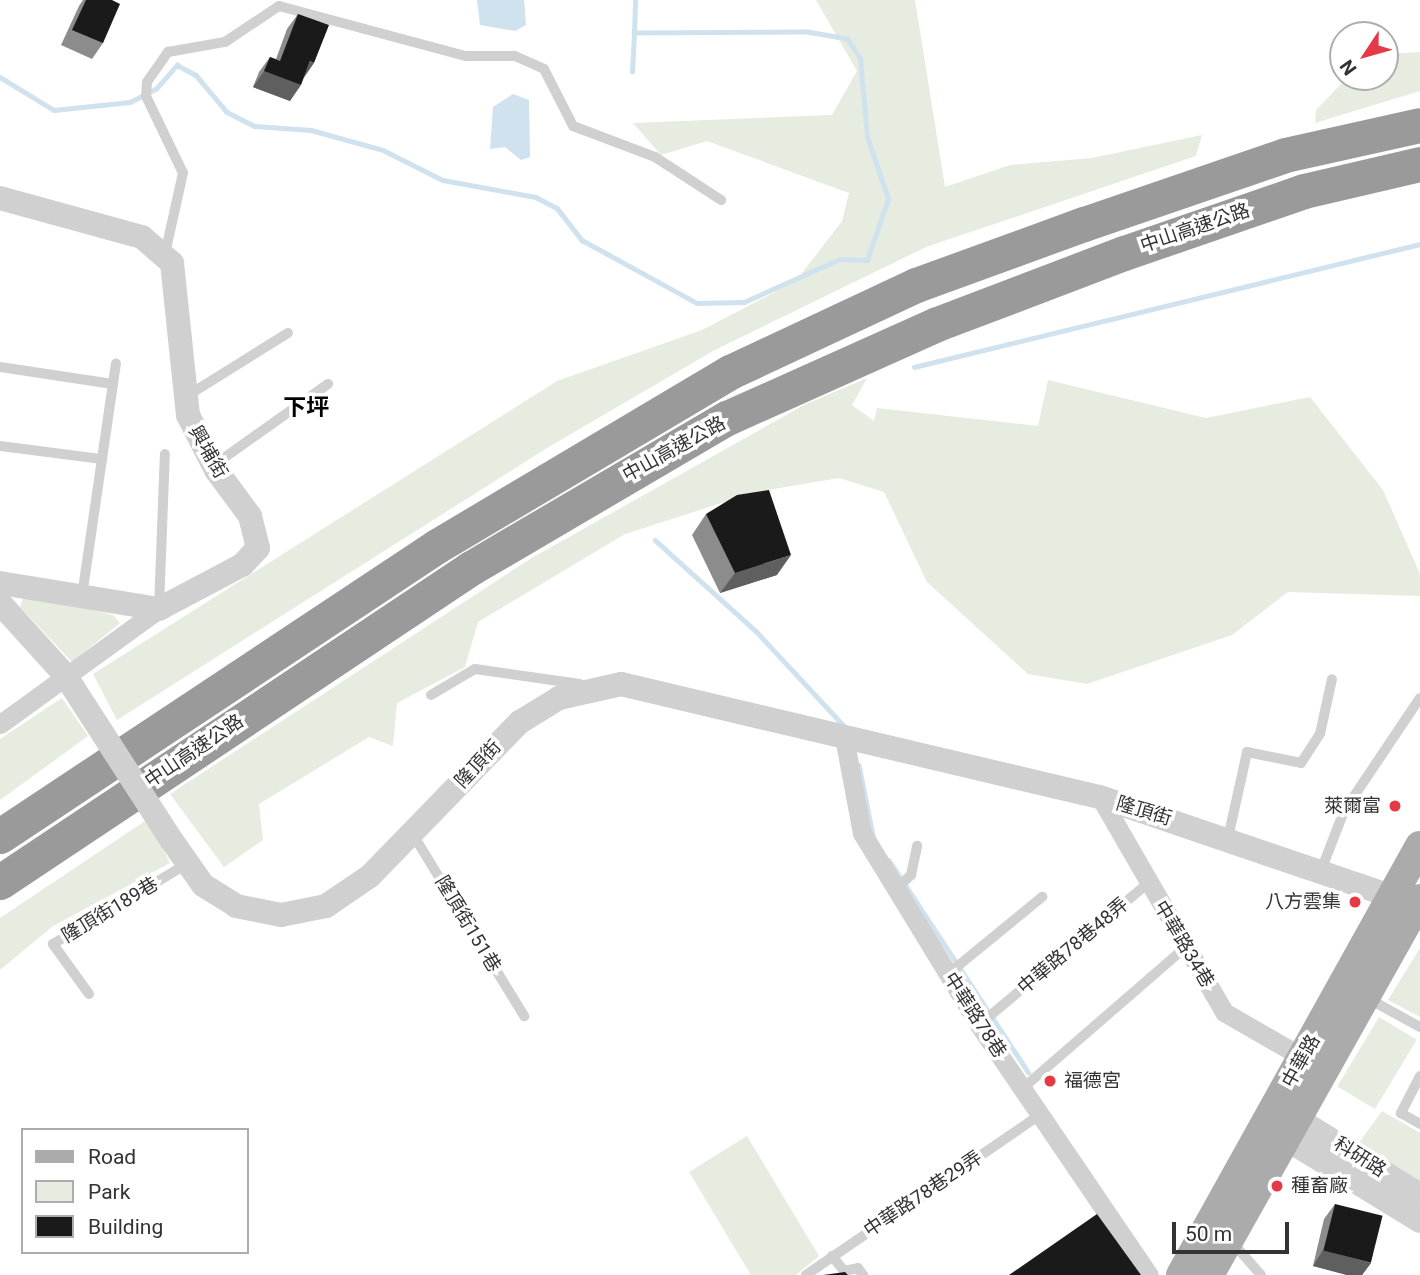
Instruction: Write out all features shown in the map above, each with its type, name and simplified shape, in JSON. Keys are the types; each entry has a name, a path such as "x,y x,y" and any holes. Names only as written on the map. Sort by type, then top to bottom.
{"highway":[{"name":"中山高速公路","path":"0,836 437,545 730,372 916,285 1071,228 1284,155 1420,125"},
{"name":"中山高速公路","path":"0,882 471,568 727,418 937,324 1124,253 1304,191 1420,164"}],"main road":[{"name":"中華路","path":"1181,1275 1219,1233 1294,1130 1366,998 1409,900 1420,846"},
{"name":"中華路","path":"1209,1275 1219,1233 1302,1057 1409,900"}],"street":[{"path":"0,198 142,237 165,255"},
{"name":"興埔街","path":"0,724 159,609 242,565 258,548 250,516 214,466 184,398 178,282 165,255"},
{"path":"0,583 159,609"},
{"name":"隆頂街","path":"0,603 65,675 185,865 236,906 303,914 349,893 412,833 520,722 558,698 595,687 660,691 1100,797 1322,868 1409,900"},
{"name":"中華路78巷","path":"854,739 862,833 979,1025 1149,1275"},
{"name":"中華路34巷","path":"1100,797 1223,1012 1302,1057"},
{"name":"科研路","path":"1294,1130 1420,1195"},
{"name":"科研路","path":"1294,1130 1420,1222"}],"lane":[{"path":"165,255 183,173 147,92 168,52 225,41 279,6 466,56 515,56 544,69 573,126 655,157 722,200"},
{"path":"184,398 288,333"},
{"path":"82,596 116,363"},
{"path":"0,367 113,384"},
{"path":"214,466 327,384"},
{"path":"0,446 102,459"},
{"path":"159,609 165,454"},
{"path":"431,695 475,669 595,687"},
{"path":"1228,838 1247,752 1301,763 1320,734 1332,679"},
{"path":"1322,868 1344,811 1420,698"},
{"name":"隆頂街151巷","path":"412,833 524,1016"},
{"path":"897,889 911,876 917,846"},
{"name":"隆頂街189巷","path":"89,994 53,944 185,865"},
{"name":"中華路78巷48弄","path":"979,1025 1148,883"},
{"path":"949,973 1042,897"},
{"path":"1023,1087 1185,947"},
{"path":"1366,998 1420,1027"},
{"path":"1420,1077 1401,1114 1420,1124"},
{"name":"中華路78巷29弄","path":"806,1275 1041,1114"},
{"path":"1219,1233 1261,1275"},
{"path":"832,1256 844,1271 858,1268 863,1275"}],"green space":[{"path":"816,0 915,0 945,187 1010,165 1092,158 1202,135 1196,156 926,247 713,351 547,448 117,720 93,674 557,381 702,330 796,281 842,221 849,193 707,141 661,155 633,123 832,115 857,71"},
{"path":"1420,52 1420,91 1315,123 1316,110 1334,91 1399,91 1399,53"},
{"path":"867,378 852,405 874,421 877,408 1038,426 1048,380 1206,418 1310,397 1383,490 1420,574 1420,596 1288,592 1232,635 1087,684 1028,674 927,582 884,492 839,478 756,492 625,534 478,622 465,667 397,703 393,746 369,737 259,804 263,840 224,867 170,794 530,559 804,405"},
{"path":"25,593 113,615 120,623 72,662 20,607"},
{"path":"62,698 88,736 0,800 0,739"},
{"path":"148,819 170,863 53,926 0,970 0,918"},
{"path":"1420,948 1420,1017 1388,1000"},
{"path":"1379,1017 1417,1040 1375,1109 1337,1086"},
{"path":"1382,1111 1420,1133 1420,1185 1356,1147"},
{"path":"747,1136 819,1256 796,1275 751,1275 689,1172"}],"water":[{"path":"477,0 524,0 526,25 515,31 480,25"},
{"path":"513,94 529,100 530,157 521,160 505,147 490,149 493,107"}],"building":[{"path":"86,0 112,0 120,4 103,43 72,30"},
{"path":"298,14 329,25 314,63 310,61 301,85 264,71 270,57 280,61"},
{"path":"769,490 791,555 735,573 706,514 737,495"},
{"path":"1335,1204 1383,1216 1371,1262 1323,1251"},
{"path":"1097,1214 1141,1275 1009,1275"},
{"path":"845,1272 848,1275 823,1275"}],"waterway":[{"path":"0,77 54,110 130,102 156,89 177,65 196,75 227,112 255,126 311,130 383,150 443,180 536,197 557,208 582,240 697,303 744,302 840,259 867,260 888,199 867,137 860,58 847,39 808,32 634,33 635,0"},
{"path":"632,72 634,33"},
{"path":"914,367 1420,244"},
{"path":"655,540 756,631 848,730"},
{"path":"859,765 873,835"},
{"path":"889,860 1028,1072"}],"place":[{"name":"萊爾富","path":"1395,806"},
{"name":"八方雲集","path":"1355,902"},
{"name":"福德宮","path":"1050,1081"},
{"name":"種畜廠","path":"1277,1186"}],"district":[{"name":"下坪","path":"306,408"}]}
